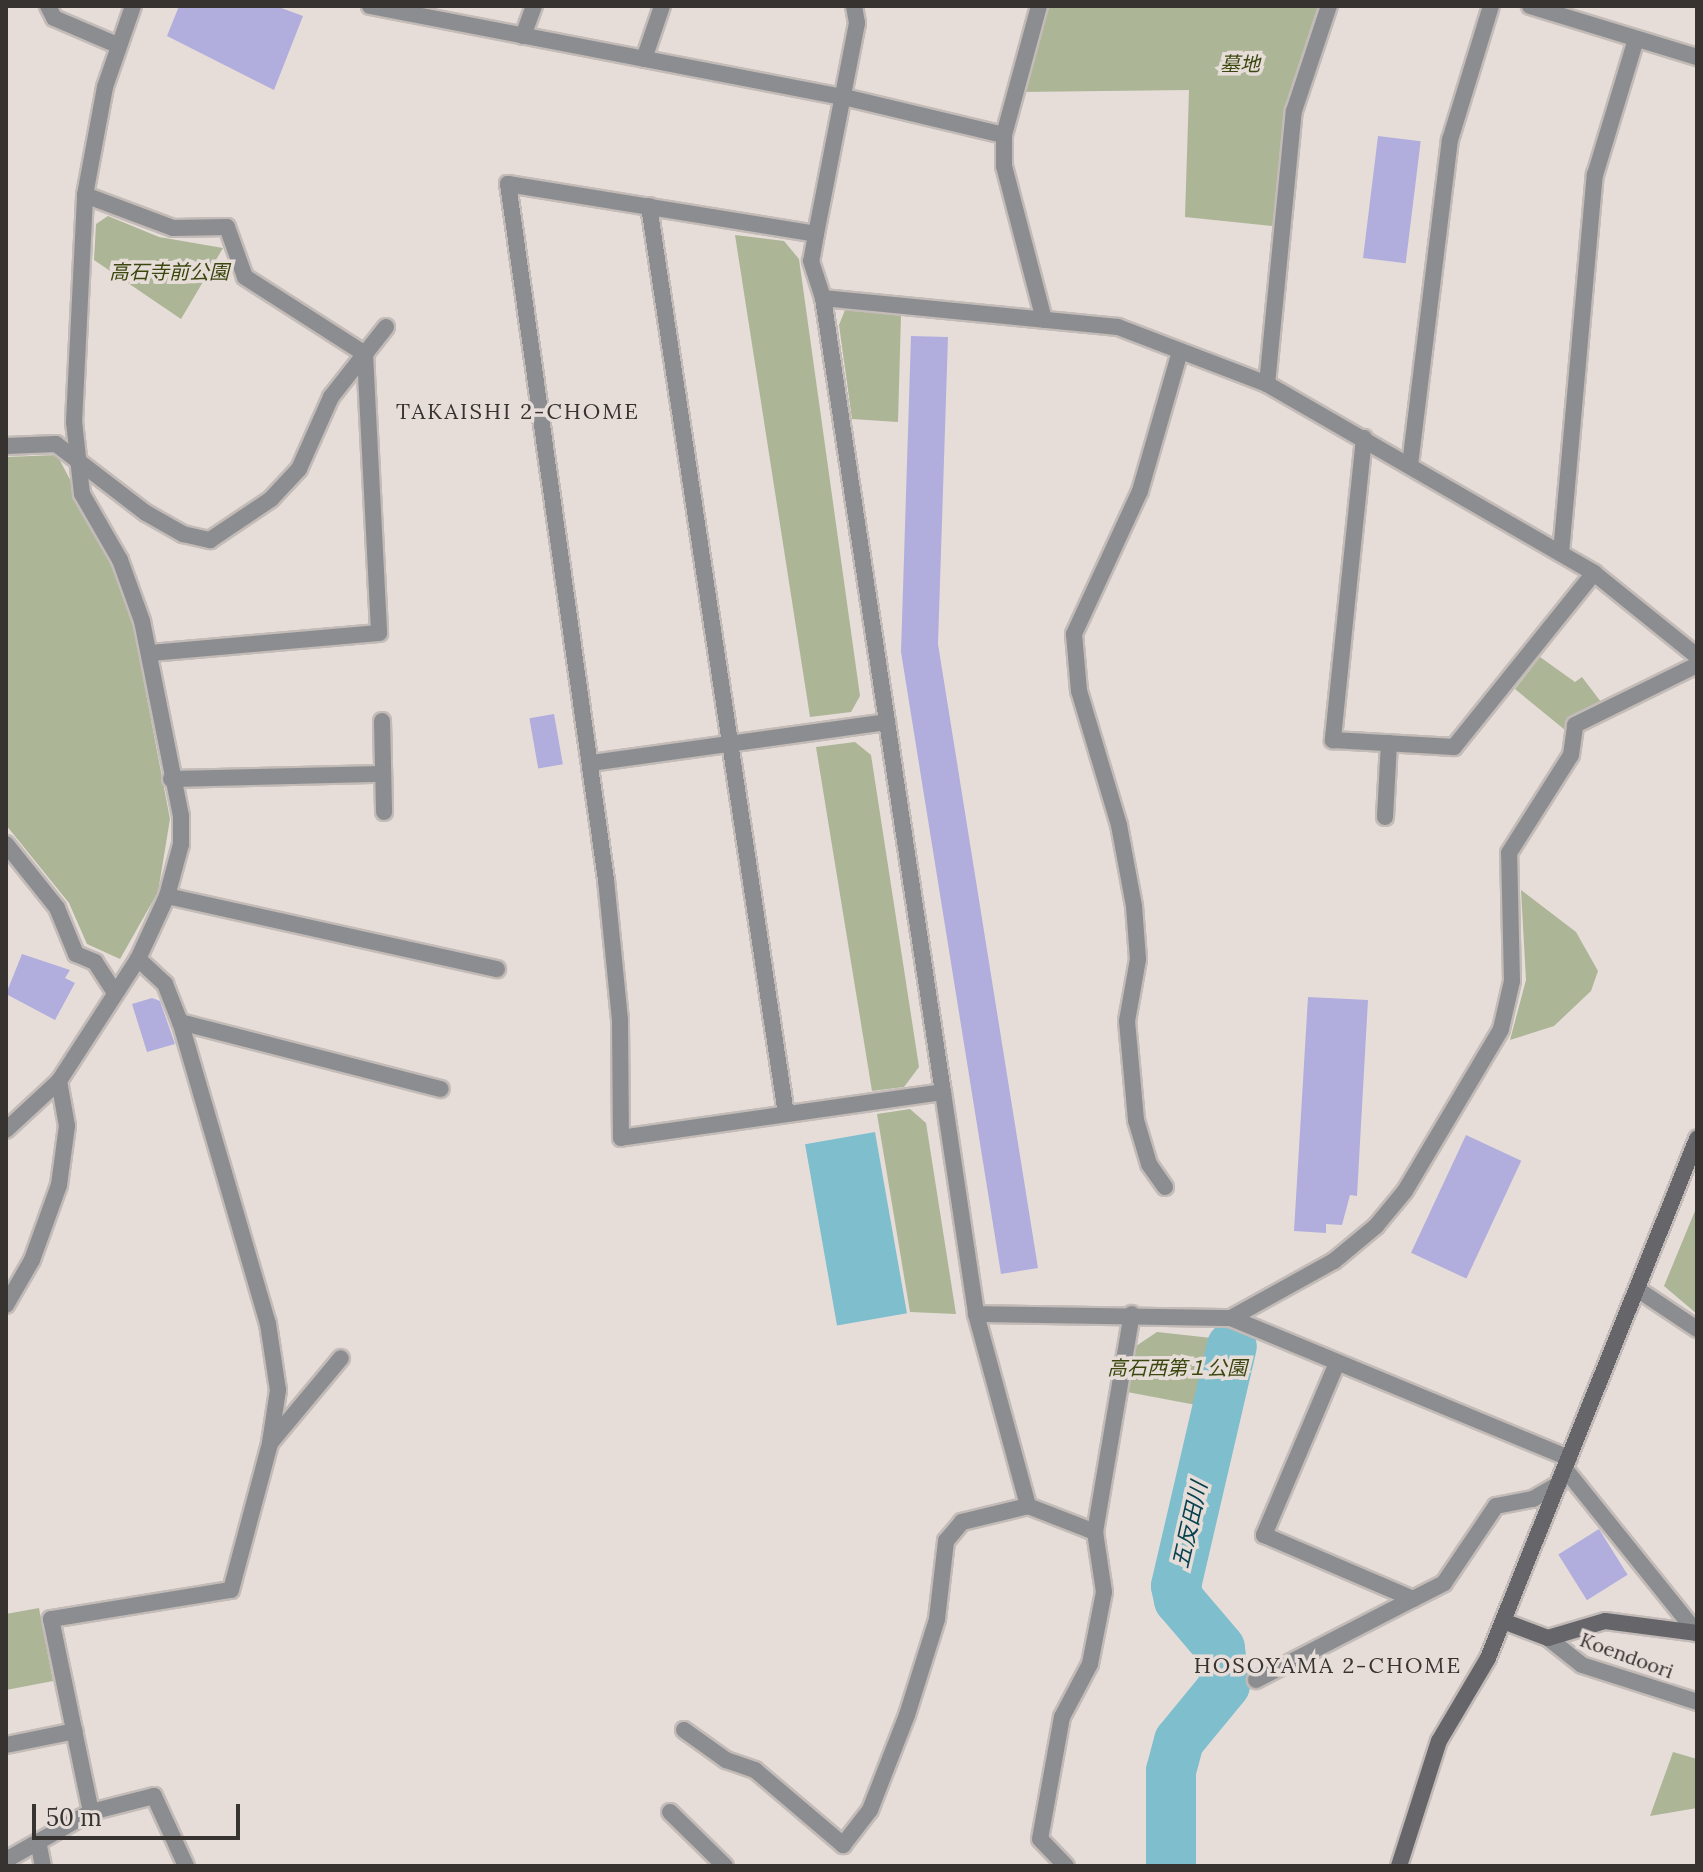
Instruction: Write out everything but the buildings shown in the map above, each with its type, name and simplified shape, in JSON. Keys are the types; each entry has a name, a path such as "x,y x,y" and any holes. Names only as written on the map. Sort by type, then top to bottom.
{"street":[{"path":"48,6 54,18 117,45"},
{"path":"6,1130 59,1081 113,990 138,959 167,896 181,844 150,653 120,560 82,494 72,389 85,195 117,45 133,6"},
{"path":"370,6 394,8 523,36 844,97 1004,135"},
{"path":"523,36 534,6"},
{"path":"644,59 662,6"},
{"path":"854,6 844,97 811,261 823,298 976,1314 1028,1506"},
{"path":"1039,6 1004,135 1011,211 1044,320"},
{"path":"1267,384 1294,111 1329,6"},
{"path":"1410,465 1450,140 1491,6"},
{"path":"1530,6 1697,57"},
{"path":"1561,553 1595,175 1636,39"},
{"path":"816,234 508,184 591,763 620,1020 621,1138 943,1092"},
{"path":"85,195 173,228 227,227 245,277 365,354"},
{"path":"649,206 786,1114"},
{"path":"823,298 1118,327 1179,355 1267,384 1594,573 1697,656"},
{"path":"6,446 56,444 146,513 183,534 210,540 271,499 299,469 331,397 386,327"},
{"path":"150,653 379,633 365,354"},
{"path":"1165,1187 1149,1164 1136,1120 1127,1021 1138,959 1134,906 1119,825 1079,691 1074,634 1140,491 1179,355"},
{"path":"1364,438 1333,740 1454,747 1594,573"},
{"path":"1231,1318 1334,1261 1376,1226 1405,1191 1501,1029 1512,981 1509,853 1571,755 1575,725 1697,665"},
{"path":"382,721 384,812"},
{"path":"591,763 887,722"},
{"path":"1385,817 1389,743"},
{"path":"171,779 383,774"},
{"path":"10,852 57,908 76,954 95,962 113,990"},
{"path":"167,896 497,969"},
{"path":"91,1812 51,1619 231,1590 270,1443 278,1390 268,1324 180,1022 165,984 138,959"},
{"path":"180,1022 441,1089"},
{"path":"6,1305 32,1260 59,1185 67,1126 59,1081"},
{"path":"1399,1866 1439,1741 1503,1621 1697,1139"},
{"path":"1680,1183 1697,1176"},
{"path":"1637,1289 1697,1329"},
{"path":"976,1314 1132,1314 1231,1318 1337,1363 1564,1470 1697,1633"},
{"path":"1066,1866 1040,1839 1062,1717 1090,1664 1104,1592 1095,1532 1132,1314"},
{"path":"270,1443 341,1358"},
{"path":"1337,1363 1264,1535 1413,1599"},
{"path":"1256,1680 1444,1583 1496,1506 1533,1499 1564,1470"},
{"path":"684,1730 726,1760 755,1770 843,1845 870,1810 907,1715 937,1619 946,1541 962,1522 1028,1506 1095,1532"},
{"path":"1503,1621 1548,1638 1605,1621 1697,1633"},
{"name":"Koendoori","path":"1548,1638 1582,1665 1697,1702"},
{"path":"6,1745 75,1731"},
{"path":"6,1860 39,1846 91,1812 154,1796 186,1866"},
{"path":"670,1812 725,1866"},
{"path":"39,1846 43,1866"}],"green space":[{"name":"墓地","path":"1044,6 1318,6 1289,94 1273,226 1185,217 1189,90 1019,92"},
{"name":"高石寺前公園","path":"108,216 159,237 223,248 181,319 94,260 96,224"},
{"path":"735,235 784,241 799,259 860,696 851,712 810,717"},
{"path":"845,310 901,315 898,422 852,419 839,325"},
{"path":"57,455 125,583 170,819 158,892 120,959 87,944 69,903 6,825 6,457"},
{"path":"1540,657 1575,682 1582,677 1601,702 1567,719 1565,730 1515,689"},
{"path":"855,742 871,755 919,1067 904,1087 872,1091 816,747"},
{"path":"1521,890 1576,932 1598,971 1591,991 1554,1026 1510,1040 1526,980"},
{"path":"910,1109 926,1123 956,1314 910,1312 877,1114"},
{"path":"1697,1206 1697,1314 1664,1286"},
{"name":"高石西第１公園","path":"1157,1332 1221,1339 1207,1407 1127,1392 1136,1346"},
{"path":"39,1608 53,1681 6,1690 6,1614"},
{"path":"1673,1752 1697,1759 1697,1808 1650,1816"}],"water":[{"path":"875,1132 907,1313 837,1326 805,1144"}],"waterway":[{"name":"五反田川","path":"1171,1866 1171,1771 1179,1741 1225,1685 1220,1648 1179,1600 1176,1586 1232,1346"}],"district":[{"name":"TAKAISHI 2-CHOME","path":"518,412"},
{"name":"HOSOYAMA 2-CHOME","path":"1328,1666"}]}
